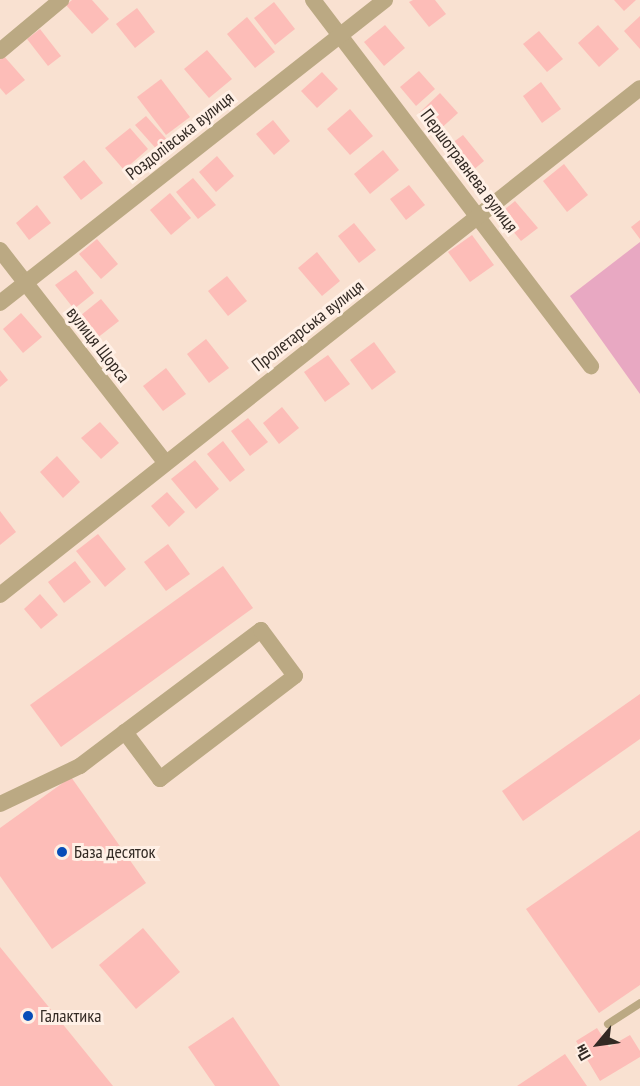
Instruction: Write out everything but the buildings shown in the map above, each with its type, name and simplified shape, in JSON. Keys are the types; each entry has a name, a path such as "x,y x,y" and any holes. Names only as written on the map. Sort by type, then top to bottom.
{"street":[{"path":"0,51 61,0"},
{"name":"Першотравнева вулиця","path":"313,0 479,215 591,366"},
{"name":"Роздолівська вулиця","path":"0,303 384,0"},
{"name":"Пролетарська вулиця","path":"0,595 640,88"},
{"name":"вулиця Щорса","path":"0,250 166,463"},
{"path":"0,804 80,766 125,732 261,630 295,676 160,778 125,732"}],"lane":[{"path":"609,1024 640,1003"}],"shaded area":[{"path":"640,242 640,394 570,296"}],"place":[{"name":"База десяток","path":"62,852"},
{"name":"Галактика","path":"28,1016"}]}
